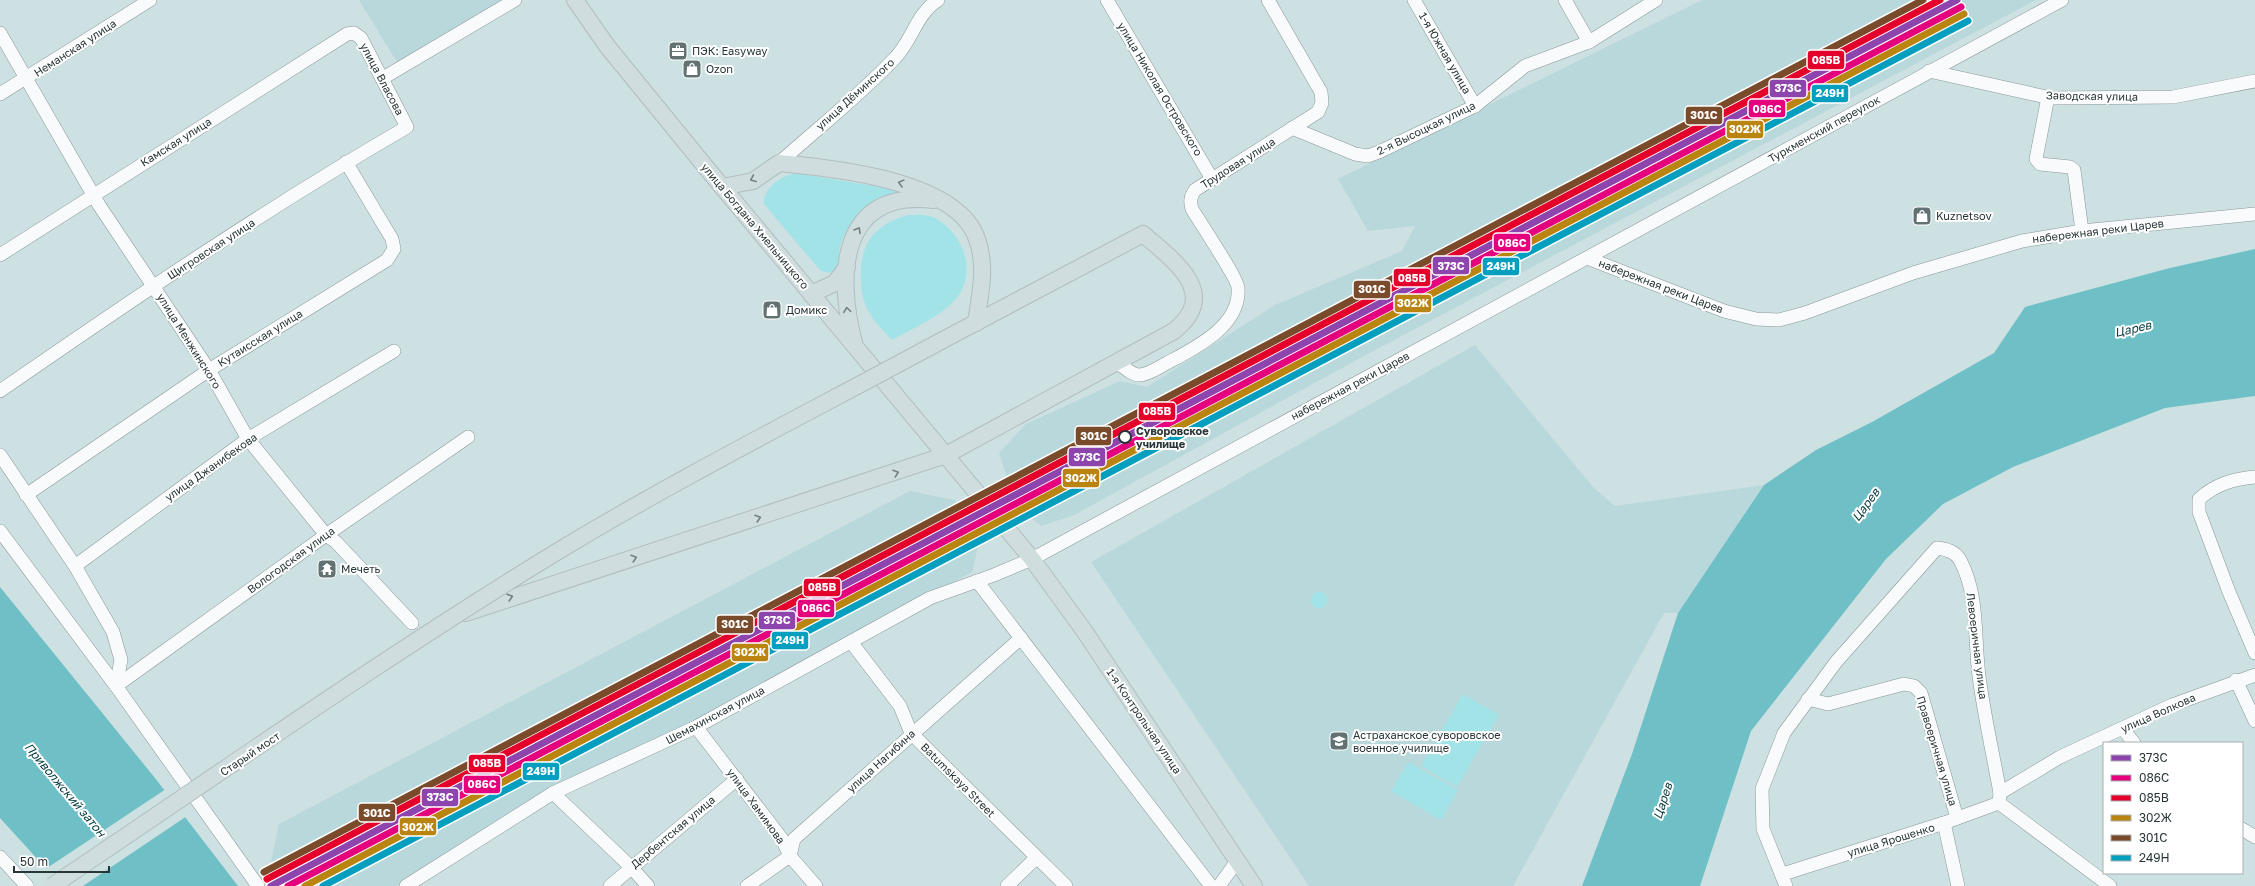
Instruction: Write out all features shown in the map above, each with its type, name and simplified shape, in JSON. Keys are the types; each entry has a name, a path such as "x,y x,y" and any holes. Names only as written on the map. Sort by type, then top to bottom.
{"main road":[{"name":"улица Богдана Хмельницкого","path":"575,0 607,46 722,187 1032,558"},
{"path":"722,187 753,181 779,163 885,179 910,186 950,205 961,214 970,225 977,238 982,258 983,279 976,323"},
{"path":"856,348 847,314 845,298 846,267 852,239 860,226 871,214 885,206 917,199 934,200 950,205"},
{"path":"1143,234 1173,260 1190,281 1194,292 1194,304 1189,316 1174,331 1118,363 946,455 860,485 512,597 448,621 556,553 637,506 941,341 1143,234"},
{"path":"811,294 835,283 846,267"},
{"name":"1-я Контрольная улица","path":"1032,558 1085,632 1254,886"},
{"name":"Старый мост","path":"52,886 448,621"}],"street":[{"name":"Неманская улица","path":"0,94 150,0"},
{"path":"383,78 515,0"},
{"name":"улица Дёминского","path":"779,163 896,57 921,17 930,5 938,0"},
{"name":"улица Николая Островского","path":"1107,0 1212,179"},
{"name":"Трудовая улица","path":"1118,363 1136,374 1148,373 1196,348 1212,336 1232,313 1237,303 1238,285 1191,205 1190,199 1195,190 1318,112 1322,103 1321,92 1268,0"},
{"name":"1-я Южная улица","path":"1414,0 1475,106"},
{"path":"1564,0 1589,42"},
{"name":"2-я Высоцкая улица","path":"1292,128 1355,154 1368,156 1475,106 1525,66 1589,42 1656,0"},
{"name":"Туркменский переулок","path":"1587,258 2062,0"},
{"name":"улица Менжинского","path":"0,33 93,194 209,370 248,439 326,535 336,542 412,623"},
{"name":"улица Власова","path":"354,33 361,38 407,127"},
{"name":"Камская улица","path":"0,255 93,194 347,34 354,33"},
{"name":"Заводская улица","path":"1929,72 2048,97 2173,97 2255,81"},
{"path":"2048,97 2036,159 2040,164 2070,167 2074,170 2082,231"},
{"name":"Щигровская улица","path":"0,391 154,285 346,162 407,127"},
{"name":"Кутаисская улица","path":"26,495 209,370 387,260 394,250 392,239 346,162"},
{"name":"набережная реки Царев","path":"1032,558 1587,258 1724,310 1756,318 1779,320 1805,313 1913,273 2022,241 2082,231 2255,214"},
{"name":"улица Джанибекова","path":"75,566 248,439 394,351"},
{"name":"Вологодская улица","path":"116,686 326,535 468,437"},
{"path":"0,455 75,566 118,644 122,660 116,686"},
{"path":"2255,477 2233,479 2210,490 2199,499 2199,512 2229,592 2255,653"},
{"path":"0,531 116,686 258,886"},
{"name":"Левоеричная улица","path":"1784,880 1763,828 1762,789 1784,733 1836,662 1918,567 1937,548 1948,549 1959,558 1967,577 1974,609 1979,675 2000,798"},
{"name":"Шемахинская улица","path":"406,886 553,794 696,727 930,598 977,581 1032,558"},
{"path":"977,581 1211,886"},
{"name":"улица Нагибина","path":"790,856 794,839 911,733 1021,638"},
{"name":"Batumskaya Street","path":"851,642 900,706 911,733 1066,886"},
{"name":"улица Волкова","path":"2000,798 2060,756 2172,706 2236,680 2255,675"},
{"path":"2236,680 2255,721"},
{"name":"Правоеричная улица","path":"1808,699 1828,704 1904,684 1914,686 1921,693 1957,818"},
{"name":"улица Хамимова","path":"696,727 782,839 790,856 816,886"},
{"path":"2123,729 2133,742"},
{"name":"Дербентская улица","path":"610,886 737,779"},
{"path":"553,794 631,867 648,886"},
{"path":"2000,798 2106,883"},
{"name":"улица Ярошенко","path":"1784,880 1944,823 2000,798"},
{"name":"Правоеричная улица","path":"1944,823 1958,886"},
{"path":"2243,830 2255,837"},
{"path":"747,886 790,856"},
{"path":"0,857 27,886"},
{"path":"1007,886 1036,858"},
{"path":"1219,886 1237,861"}],"shaded area":[{"path":"359,0 508,0 397,62"},
{"path":"1702,0 2036,0 1364,356 1074,515 1041,526 1027,515 980,538 972,572 397,886 282,886 270,866 279,824 910,491 955,500 967,513 1010,487 999,453 1026,424 1120,381 1147,387 1275,305 1402,251 1415,226 1368,231 1338,179"},
{"path":"795,173 899,190 899,195 879,202 862,212 855,219 844,236 840,247 836,268 831,272 827,272 820,270 764,204 766,193 774,184 784,177"},
{"path":"908,215 922,215 935,218 945,224 953,232 964,252 966,275 964,286 952,303 936,316 892,340 873,319 867,309 861,289 861,267 866,246 878,230 896,219"},
{"path":"1475,345 1594,488 1615,506 1764,485 1678,613 1664,613 1513,886 1309,886 1091,562"},
{"path":"1319,592 1325,594 1327,600 1325,606 1319,608 1313,606 1311,600 1313,594"},
{"path":"1463,694 1499,715 1457,787 1421,766"},
{"path":"1408,762 1458,790 1441,820 1391,791"}],"water":[{"name":"Царев","path":"2255,249 2255,396 2165,408 2013,467 1943,504 1886,559 1751,731 1700,886 1582,886 1632,754 1678,613 1764,485 1816,450 1872,422 1994,353 2025,307 2170,268"},
{"name":"Приволжский затон","path":"0,587 155,778 238,886 62,886 0,818"}],"pier":[{"path":"166,789 187,816 83,886 59,886 44,870"}],"transit line":[{"name":"301С","path":"264,872 1923,0"},
{"name":"085В","path":"267,879 1940,0"},
{"name":"373C","path":"271,886 1957,0"},
{"name":"086С","path":"288,886 1961,7"},
{"name":"302Ж","path":"305,886 1964,14"},
{"name":"249Н","path":"323,886 1968,21"}],"place":[{"name":"ПЭК: Easyway","path":"678,51"},
{"name":"Ozon","path":"692,69"},
{"name":"Kuznetsov","path":"1922,216"},
{"name":"Домикс","path":"772,310"},
{"name":"Суворовское училище","path":"1125,437"},
{"name":"Мечеть","path":"327,569"},
{"name":"Астраханское суворовское военное училище","path":"1339,741"}]}
